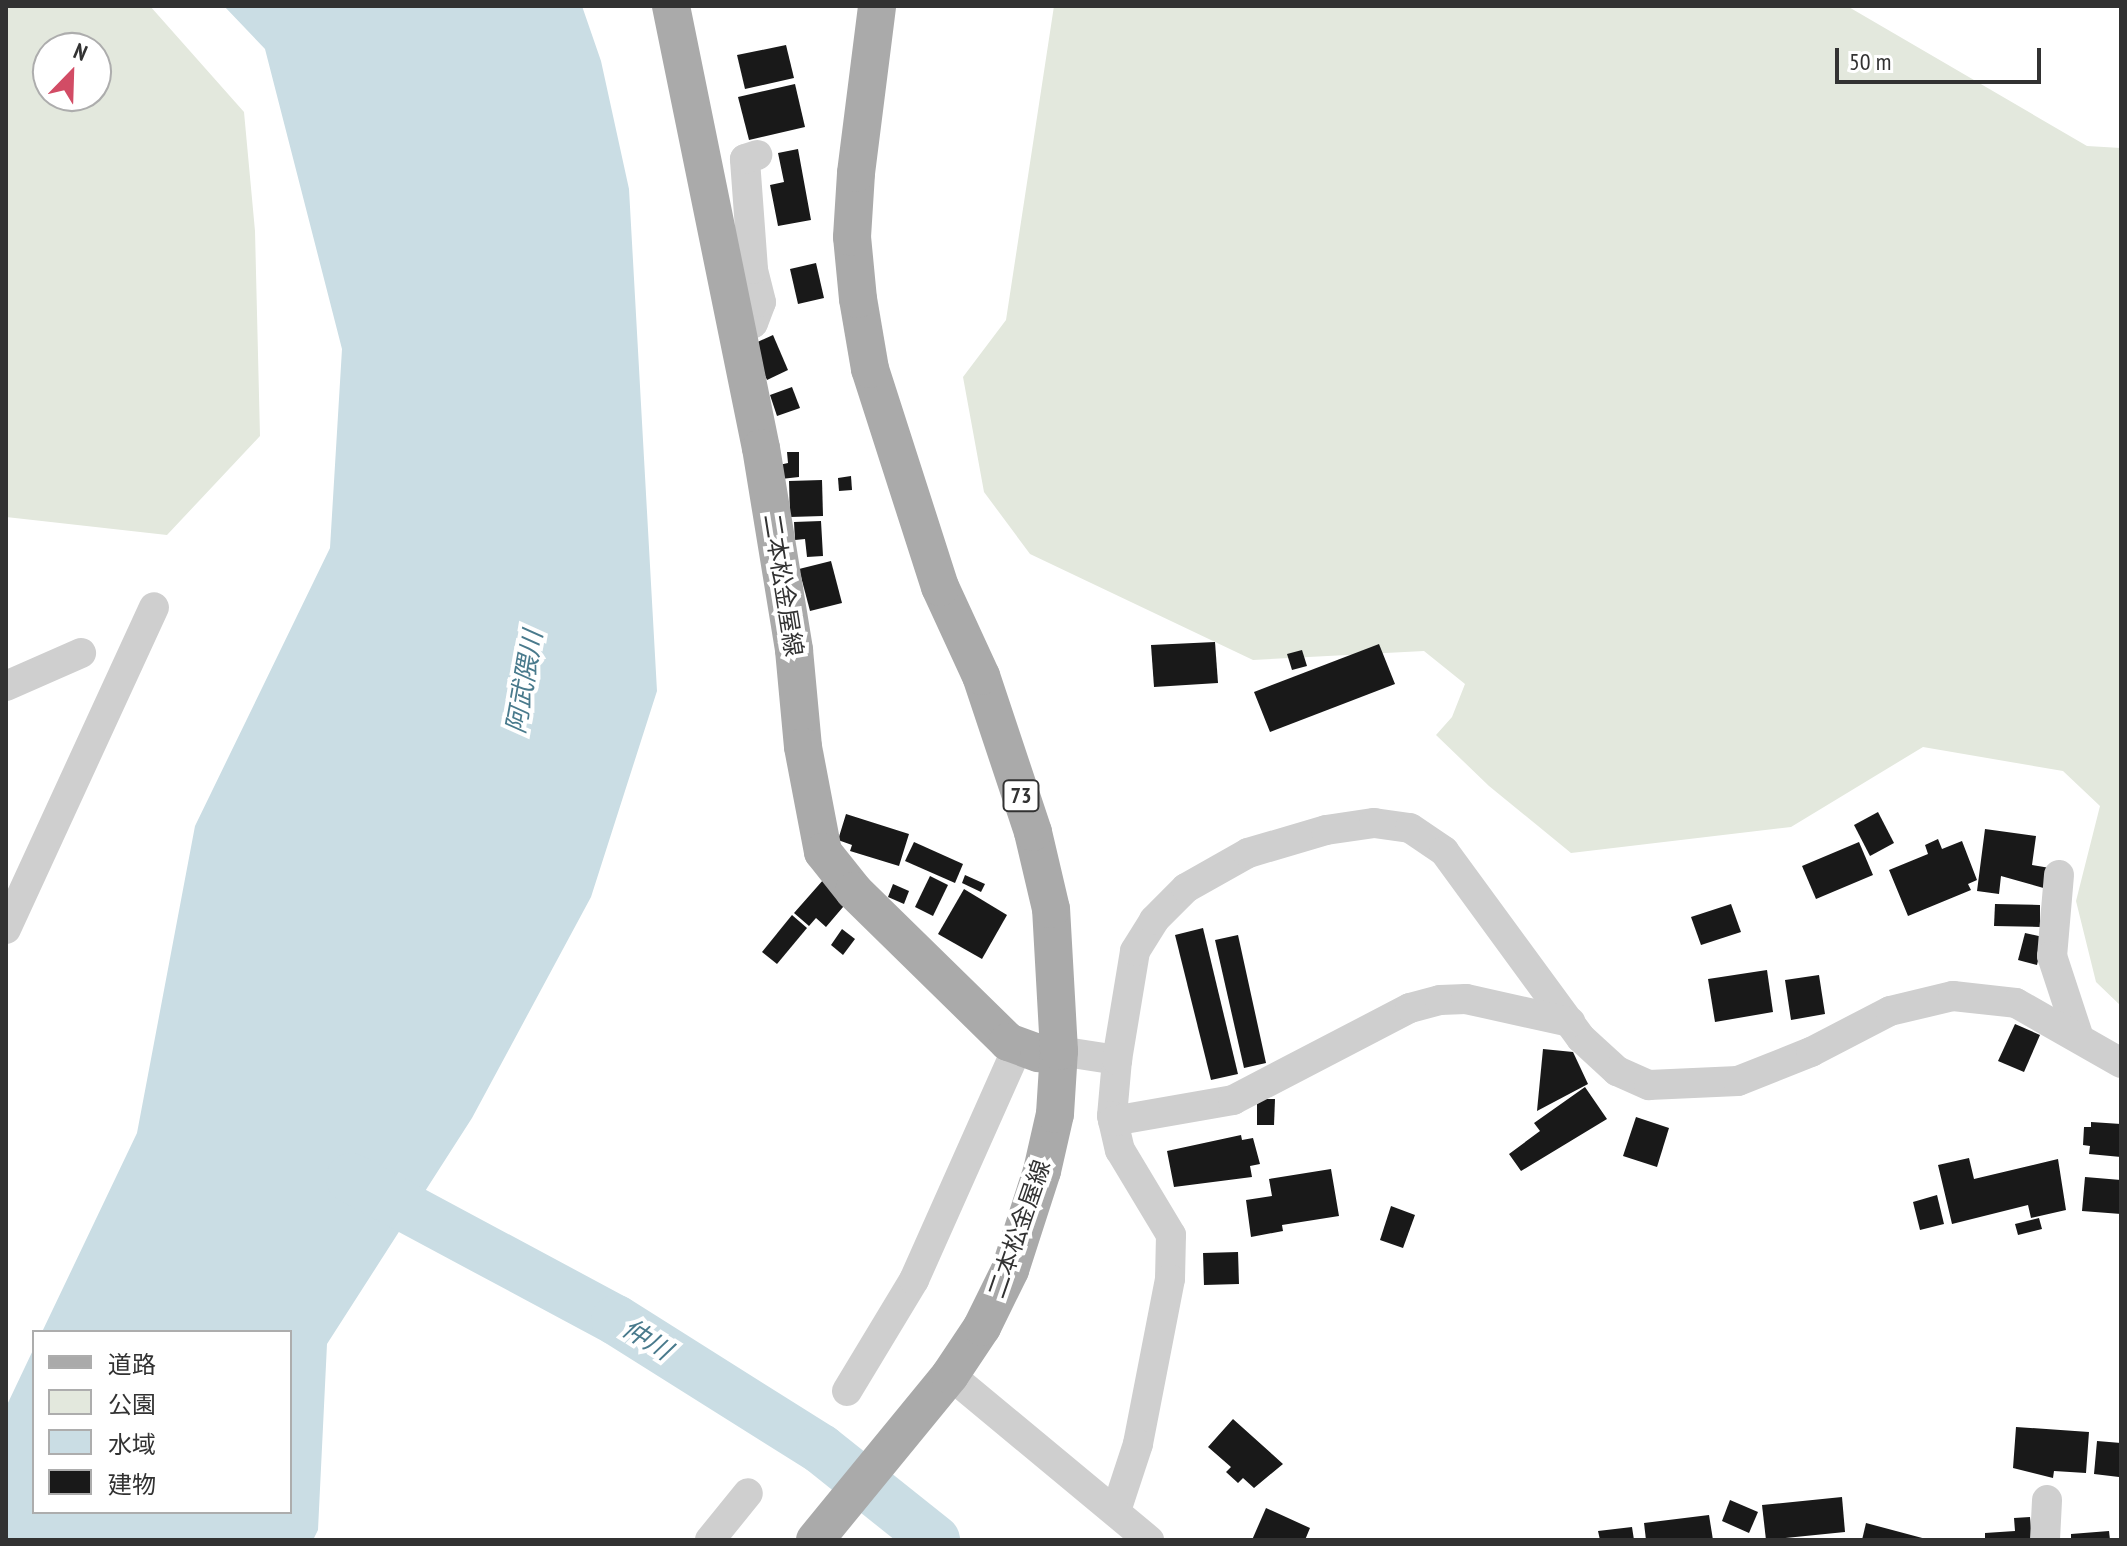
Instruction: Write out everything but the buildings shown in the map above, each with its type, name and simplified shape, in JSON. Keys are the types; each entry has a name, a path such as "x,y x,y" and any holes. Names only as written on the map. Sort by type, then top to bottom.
{"main road":[{"name":"二本松金屋線","path":"671,6 761,448 794,650 803,747 823,852 854,891 1017,1049"},
{"name":"二本松金屋線","path":"815,1540 950,1375 1010,1270 1055,1114 1059,1051 1054,937 1033,832 981,676 940,587 867,355 852,237 865,82 877,6"},
{"path":"1017,1049 1059,1051"}],"street":[{"path":"737,332 753,323 761,302 753,269 745,159 757,155"},
{"path":"6,929 154,607"},
{"path":"6,686 81,653"},
{"path":"1117,1508 1138,1444 1170,1279 1171,1235 1120,1150 1113,1121 1126,979 1135,951 1154,920 1186,888 1248,853 1326,830 1374,823 1410,828 1444,851 1570,1022 1617,1071 1664,1087 1738,1081 1811,1052 1890,1011 1953,996 2016,1003 2121,1063"},
{"path":"2059,875 2052,956 2079,1038"},
{"path":"1113,1121 1233,1100 1410,1008 1440,1000 1466,999 1570,1022"},
{"path":"847,1391 914,1280 1017,1049"},
{"path":"1059,1051 1117,1060"},
{"path":"950,1375 1117,1508 1149,1540"},
{"path":"710,1540 748,1493"},
{"path":"2045,1540 2047,1500"}],"green space":[{"path":"6,6 150,6 244,112 255,231 260,436 167,535 6,517"},
{"path":"1054,6 1847,6 2087,146 2121,148 2121,1006 2096,982 2076,901 2100,806 2063,771 1923,747 1791,827 1571,853 1489,786 1436,735 1452,717 1465,684 1424,651 1253,660 1030,554 984,492 963,377 1006,320"}],"water":[{"name":"阿武隈川","path":"224,6 582,6 601,61 629,189 657,691 591,897 472,1118 327,1344 318,1530 313,1540 6,1540 6,1407 32,1352 32,1514 292,1514 292,1330 43,1330 137,1133 195,826 330,548 342,349 265,49"}],"waterway":[{"name":"仲川","path":"351,1178 616,1320 821,1449 935,1540"}]}
